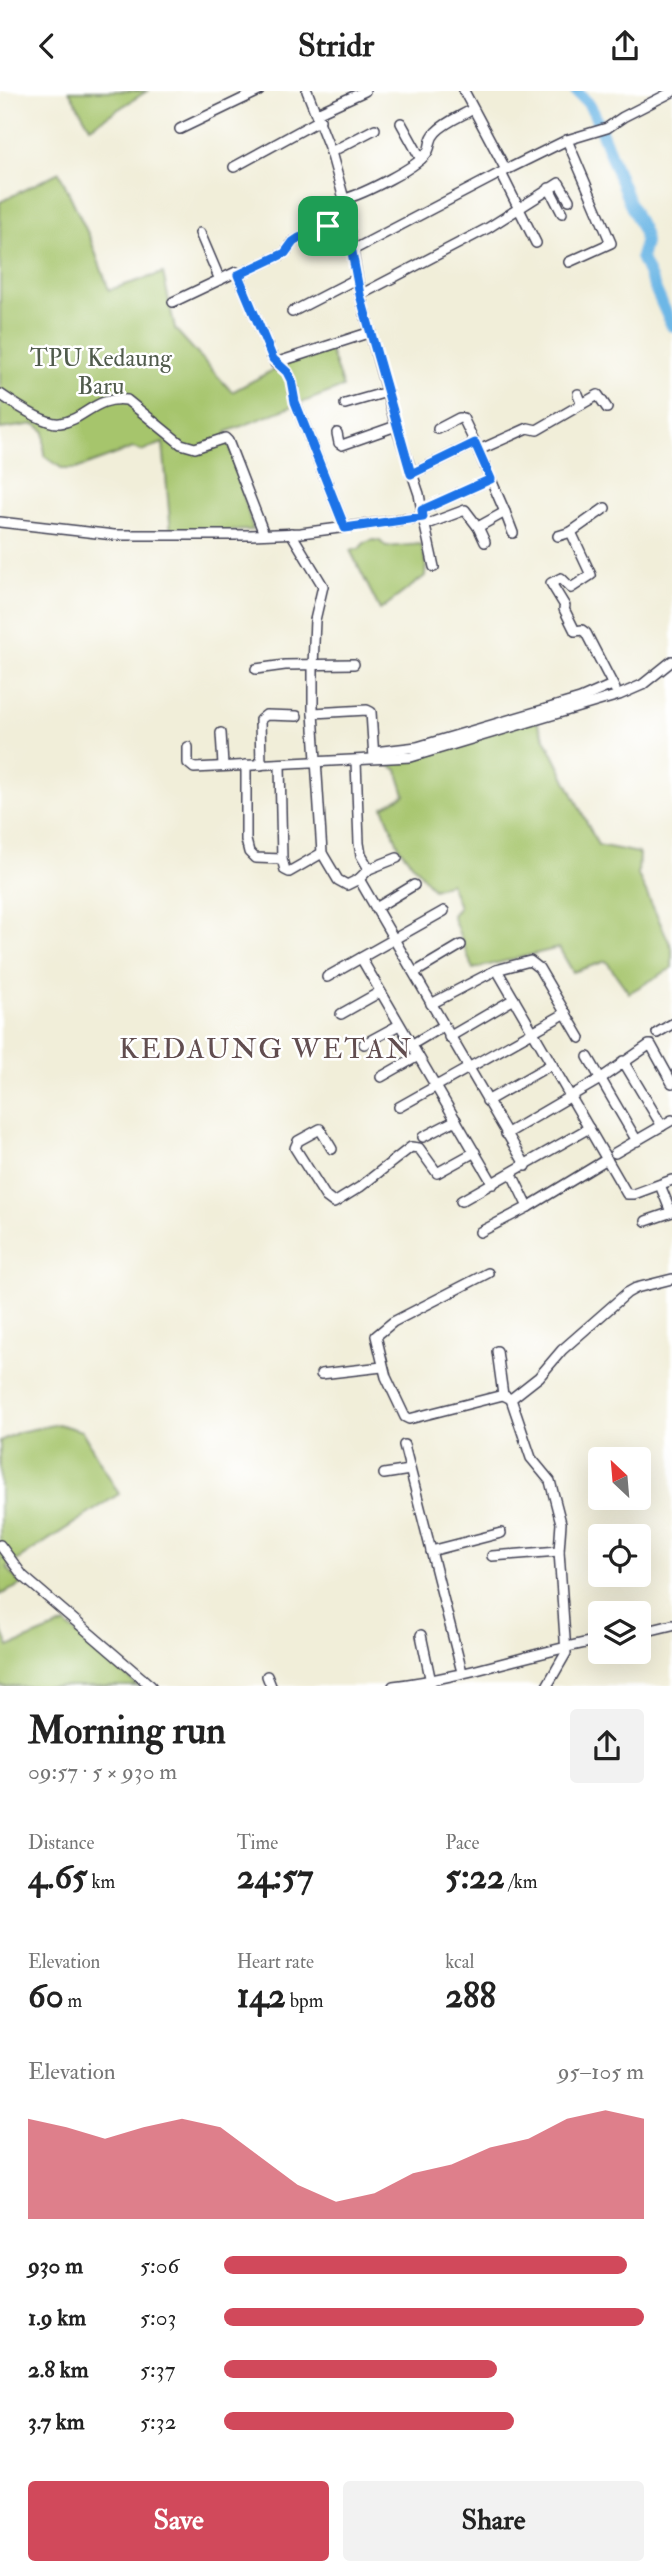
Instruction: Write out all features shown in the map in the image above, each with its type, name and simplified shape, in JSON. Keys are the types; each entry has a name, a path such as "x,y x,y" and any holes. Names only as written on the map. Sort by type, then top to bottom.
{"street":[{"path":"180,129 259,91"},
{"path":"307,91 331,152 344,199 356,279 423,518 434,567"},
{"path":"234,167 365,91"},
{"path":"464,91 536,243"},
{"path":"351,251 567,140 604,130 672,92"},
{"path":"344,199 356,197 387,181 421,159 428,151 429,140 438,130 473,109"},
{"path":"401,123 421,159"},
{"path":"331,152 375,129"},
{"path":"567,140 611,243 569,262"},
{"path":"360,295 413,269 520,209 559,183 569,200"},
{"path":"549,188 562,213"},
{"path":"324,209 328,226"},
{"path":"238,275 285,253 299,238 346,220"},
{"path":"200,233 220,280"},
{"path":"173,302 236,272 275,363 287,372 291,380 295,402 345,528"},
{"path":"292,312 356,279"},
{"path":"275,363 370,332"},
{"path":"345,404 387,392"},
{"path":"0,394 27,411 56,423 107,401 117,398 127,400 181,444 195,448 204,447 220,438 228,440 264,534"},
{"path":"411,474 528,428 537,430 580,399 598,395 607,408"},
{"path":"438,429 463,418 513,533"},
{"path":"337,433 342,445 396,426"},
{"path":"423,518 491,479"},
{"path":"558,536 571,532 606,508"},
{"path":"0,522 114,535 264,534 345,528 465,510 485,542"},
{"path":"478,527 505,512"},
{"path":"571,532 591,575 571,588 561,578 551,583 565,606 571,627 575,631 582,630 586,633 619,695"},
{"path":"291,533 323,586 315,620 313,666 313,713 323,853 338,880 347,885 359,879 369,869 397,858"},
{"path":"374,756 420,755 619,695 642,685 672,661"},
{"path":"256,669 285,665 354,664"},
{"path":"188,747 190,767 356,761 417,747 580,699 612,684"},
{"path":"313,713 371,712 374,756"},
{"path":"261,765 260,720 271,715 297,716"},
{"path":"221,733 223,765"},
{"path":"356,761 359,843 361,855 369,869"},
{"path":"246,765 247,846 255,858 282,859"},
{"path":"280,765 282,859 285,870 289,872 323,853"},
{"path":"359,879 526,1166"},
{"path":"376,908 414,885"},
{"path":"327,977 444,911"},
{"path":"414,973 461,945"},
{"path":"361,958 493,1184"},
{"path":"430,1004 497,969 533,962 580,1038"},
{"path":"497,969 589,1128 611,1156 626,1194 634,1195 672,1179"},
{"path":"341,1014 380,992"},
{"path":"449,1037 514,999"},
{"path":"399,1107 566,1013"},
{"path":"657,1033 672,1024"},
{"path":"364,1044 399,1025"},
{"path":"411,1045 443,1026"},
{"path":"506,1134 600,1079 651,1045 672,1083"},
{"path":"381,1077 418,1056"},
{"path":"588,1057 637,1140"},
{"path":"624,1061 662,1126"},
{"path":"487,1101 552,1064"},
{"path":"423,1137 456,1120"},
{"path":"480,1232 528,1207 672,1120"},
{"path":"461,1201 589,1128"},
{"path":"332,1149 320,1129 298,1141 295,1148 326,1197 334,1203 411,1147 419,1148 437,1174 475,1152"},
{"path":"512,1174 528,1207"},
{"path":"646,1221 672,1212 660,1185"},
{"path":"488,1273 380,1330 376,1336 382,1367 405,1417 409,1419 507,1397 539,1377 562,1350 627,1293 636,1288 672,1279"},
{"path":"497,1351 507,1397 531,1458 550,1481 561,1523 559,1551 565,1658 548,1686"},
{"path":"321,1374 382,1367"},
{"path":"404,1445 462,1672"},
{"path":"384,1474 410,1469"},
{"path":"431,1551 501,1533"},
{"path":"0,1545 23,1576 151,1686"},
{"path":"492,1556 559,1551"},
{"path":"651,1630 672,1625"},
{"path":"421,1635 431,1682"},
{"path":"393,1686 431,1682 462,1672 588,1642"},
{"path":"267,1676 271,1686"}],"green space":[{"path":"69,91 147,91 90,127"},
{"name":"TPU Kedaung Baru","path":"59,172 90,238 109,290 163,273 175,329 232,392 286,363 329,348 343,387 226,432 253,530 171,533 163,443 142,451 133,448 76,469 63,469 44,456 44,431 35,424 0,429 0,202"},
{"path":"380,541 386,547 421,544 426,563 425,576 380,610 350,550 359,549 364,543"},
{"path":"534,716 598,845 639,853 638,875 672,948 672,968 629,993 606,961 573,972 559,948 473,969 452,915 459,907 450,883 433,889 400,849 383,807 405,795 397,770 376,756 409,755"},
{"path":"58,1424 82,1431 119,1494 7,1567 21,1585 0,1595 0,1441 19,1432"},
{"path":"65,1624 138,1686 0,1686 0,1626 9,1647"}],"waterway":[{"path":"576,91 594,113 644,233 645,243 641,257 672,326"}],"district":[{"name":"KEDAUNG WETAN","path":"266,1049"}],"route":[{"path":"346,220 360,295 411,474 475,443 491,479 422,510 423,517 345,528 295,402 291,380 287,372 275,363 238,275 285,253 299,238 328,226 346,220"}]}
